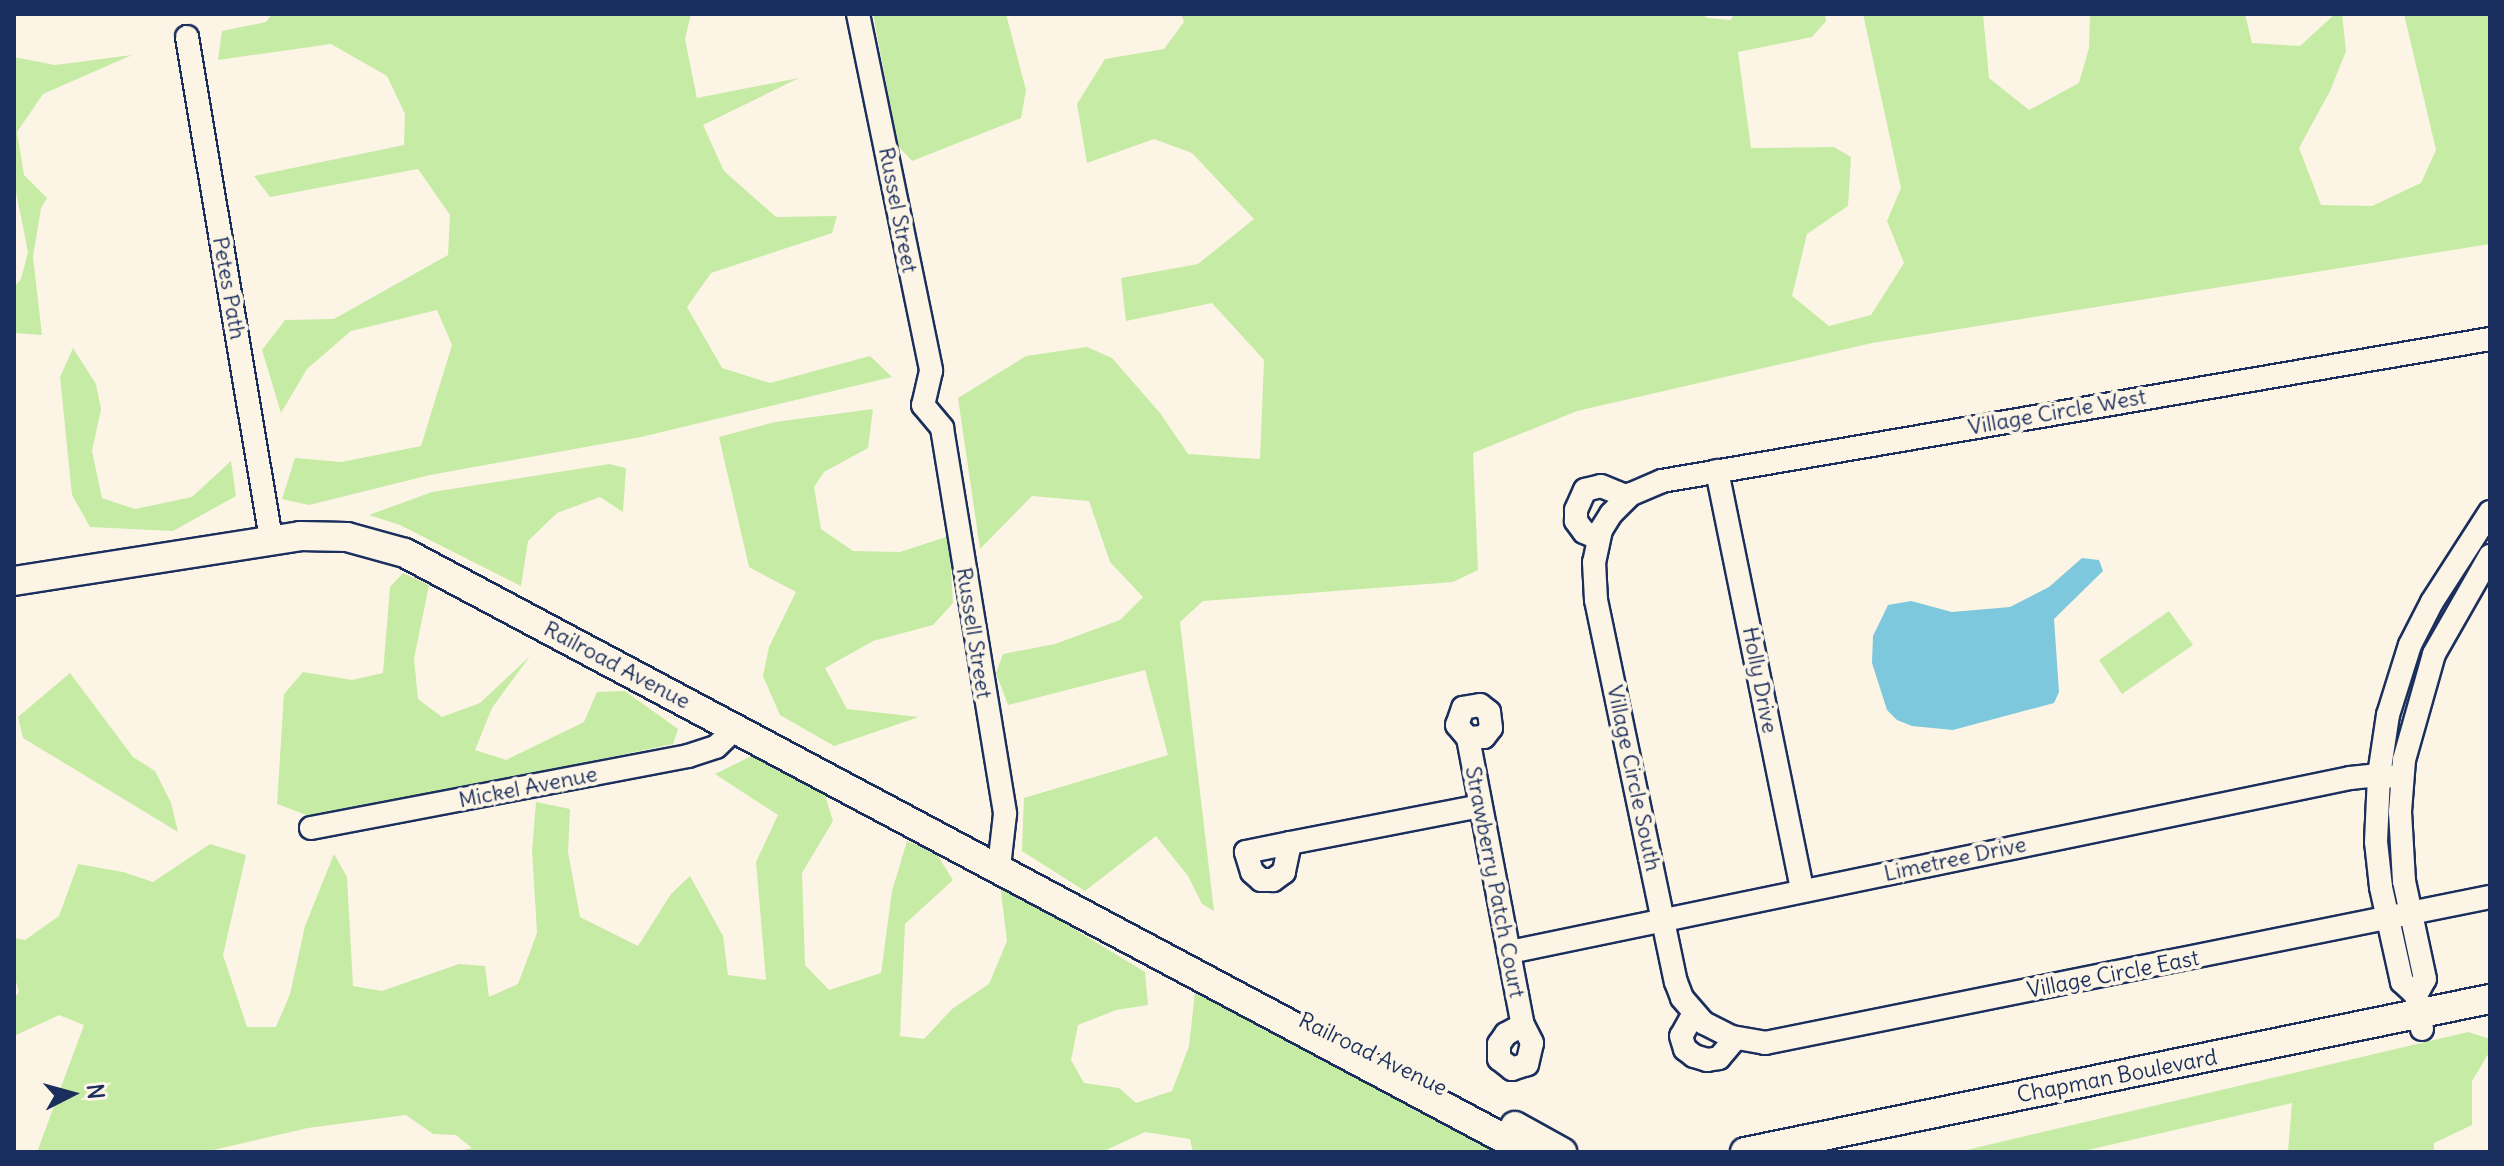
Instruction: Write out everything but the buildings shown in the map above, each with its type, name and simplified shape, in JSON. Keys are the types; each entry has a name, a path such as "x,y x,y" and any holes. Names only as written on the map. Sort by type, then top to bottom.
{"main road":[{"name":"Railroad Avenue","path":"14,581 271,539 331,536 405,553 1179,964 1409,1072 1562,1152"},
{"name":"Railroad Avenue","path":"1179,964 1226,993 1529,1152"},
{"name":"Chapman Boulevard","path":"1745,1152 2490,999"},
{"name":"Chapman Boulevard","path":"1818,1152 2419,1012 2490,1015"}],"street":[{"name":"Russel Street","path":"858,14 931,371 923,405"},
{"name":"Petes Path","path":"187,37 271,539"},
{"name":"Village Circle West","path":"1611,514 1628,497 1662,481 2490,339"},
{"name":"Russell Street","path":"923,405 942,428 1005,814 999,867"},
{"name":"Holly Drive","path":"1717,471 1802,890"},
{"path":"1598,538 1584,532 1576,521 1579,500 1585,490 1601,486 1628,497"},
{"path":"2419,1012 2425,979 2399,916 2376,842 2379,775 2388,715 2410,645 2432,602 2490,512"},
{"name":"Village Circle South","path":"1611,514 1598,538 1594,562 1596,600 1676,982 1694,1013 1726,1034"},
{"path":"2399,916 2402,778 2414,716 2434,654 2490,556"},
{"name":"Mickel Avenue","path":"311,828 688,756 716,747 736,728"},
{"name":"Strawberry Patch Court","path":"1468,738 1523,1025"},
{"name":"Limetree Drive","path":"1510,952 2350,778 2379,775 2402,778"},
{"path":"1290,843 1480,806"},
{"name":"Village Circle East","path":"1726,1034 1765,1043 2490,897"},
{"path":"1694,1013 1681,1036 1685,1049 1694,1056 1707,1060 1719,1058 1726,1034"}],"green space":[{"path":"272,14 691,14 685,39 697,98 799,78 703,125 724,171 776,217 837,216 832,233 711,273 687,307 722,368 770,383 870,356 892,377 641,437 430,475 309,505 282,499 295,458 342,462 421,446 452,345 437,310 351,331 307,369 281,413 262,350 285,320 334,319 448,255 450,215 418,169 270,197 254,176 404,145 405,114 387,76 331,44 218,60 222,31 266,22"},
{"path":"873,14 1006,14 1026,90 1021,118 912,161 898,146"},
{"path":"1181,14 1703,14 1707,18 1730,20 1735,14 1825,14 1826,21 1812,37 1738,52 1751,148 1834,147 1851,157 1848,206 1807,234 1792,296 1829,326 1871,315 1904,263 1887,221 1901,188 1863,14 1983,14 1989,78 2029,110 2079,83 2089,48 2090,14 2245,14 2252,43 2300,46 2335,14 2342,14 2346,51 2330,91 2299,148 2321,205 2372,206 2421,183 2436,150 2404,14 2490,14 2490,244 1872,343 1577,411 1473,453 1478,570 1453,582 1203,601 1180,622 1214,911 1202,904 1188,876 1156,836 1085,891 1022,851 1024,798 1168,755 1145,670 1008,705 996,673 1003,654 1055,644 1120,620 1143,597 1110,562 1089,501 1032,496 980,549 958,398 1026,356 1087,347 1112,358 1160,413 1188,454 1260,459 1264,360 1212,303 1126,321 1121,278 1198,264 1254,219 1192,153 1154,139 1087,163 1077,104 1105,59 1164,49 1184,22"},
{"path":"132,55 43,94 17,132 24,175 47,198 41,208 33,257 42,335 14,333 14,287 21,279 28,252 14,182 14,57 55,65"},
{"path":"73,348 96,384 101,409 92,451 102,498 135,509 192,497 231,461 236,496 173,531 90,527 72,495 60,377"},
{"path":"873,409 868,448 824,472 814,487 821,529 853,551 900,552 949,536 953,603 933,625 873,641 825,668 847,709 919,717 834,746 780,715 763,676 769,647 796,592 749,567 719,437 775,422"},
{"path":"609,464 626,468 623,512 600,497 557,513 528,541 521,586 400,525 369,515 432,492"},
{"path":"403,573 429,585 414,659 418,699 442,717 480,703 530,656 492,708 475,750 506,760 584,722 597,692 625,691 678,729 673,744 332,815 312,817 277,804 284,694 303,672 352,680 383,673 390,587"},
{"path":"2169,611 2193,645 2122,694 2099,660"},
{"path":"70,673 133,757 155,771 171,803 178,832 23,738 18,717"},
{"path":"756,754 823,789 833,821 802,873 805,965 829,990 881,973 892,891 907,841 936,853 953,880 905,924 900,1036 924,1039 952,1009 989,984 1007,941 1000,884 1145,972 1148,1005 1116,1010 1078,1025 1071,1060 1084,1083 1119,1088 1136,1103 1172,1091 1189,1046 1195,992 1487,1146 1491,1152 1193,1152 1190,1139 1145,1132 1102,1152 455,1152 472,1148 456,1135 433,1134 406,1115 308,1128 205,1152 37,1152 84,1025 59,1015 14,1036 14,998 19,992 14,975 14,938 25,940 59,916 78,864 123,872 153,882 210,844 246,855 223,955 247,1027 276,1027 290,994 305,926 334,854 347,877 353,986 382,991 459,964 485,966 489,997 518,984 537,933 532,851 536,802 570,809 568,852 580,917 638,946 671,894 690,876 723,936 728,975 766,980 756,862 778,815 715,774"},
{"path":"2468,1032 2490,1039 2490,1051 2472,1081 2472,1125 2434,1143 2434,1152 2288,1152 2292,1103 2079,1152 1958,1152"}],"water":[{"path":"2082,558 2099,560 2103,571 2054,619 2059,692 2054,703 1953,730 1912,726 1897,720 1887,710 1872,663 1873,636 1888,605 1911,601 1952,612 2010,607 2049,587"}]}
